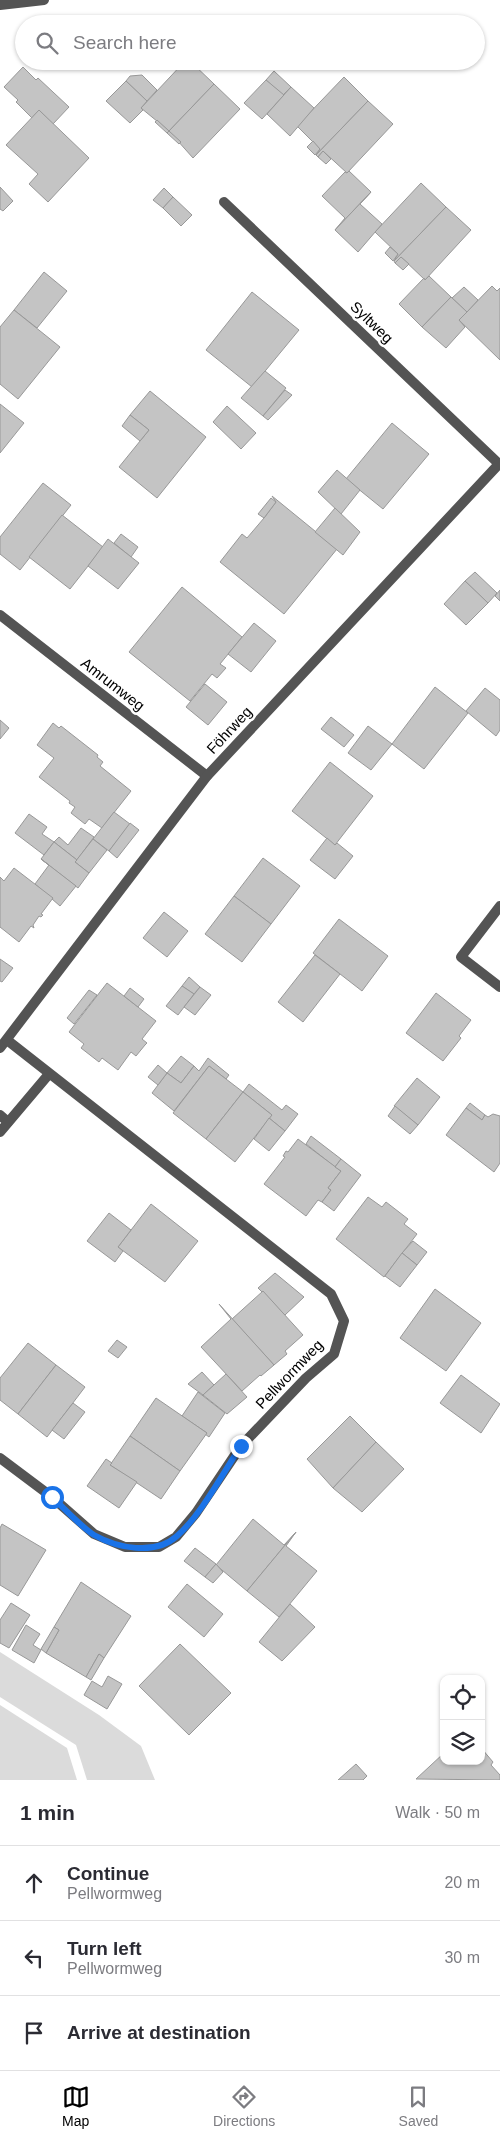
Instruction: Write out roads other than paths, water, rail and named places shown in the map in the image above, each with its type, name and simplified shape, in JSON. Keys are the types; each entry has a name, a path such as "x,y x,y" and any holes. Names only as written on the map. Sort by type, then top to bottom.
{"street":[{"path":"0,5 44,0"},
{"name":"Syltweg","path":"224,202 500,464"},
{"name":"Föhrweg","path":"7,1040 207,776 500,464"},
{"name":"Amrumweg","path":"0,615 207,776"},
{"path":"500,906 461,957 500,987"},
{"path":"0,1048 7,1040"},
{"name":"Pellwormweg","path":"0,1458 52,1497 94,1534 125,1547 159,1546 176,1537 196,1514 241,1446 306,1378 334,1354 344,1321 331,1294 7,1040"},
{"path":"0,1132 4,1119 49,1074"}]}
